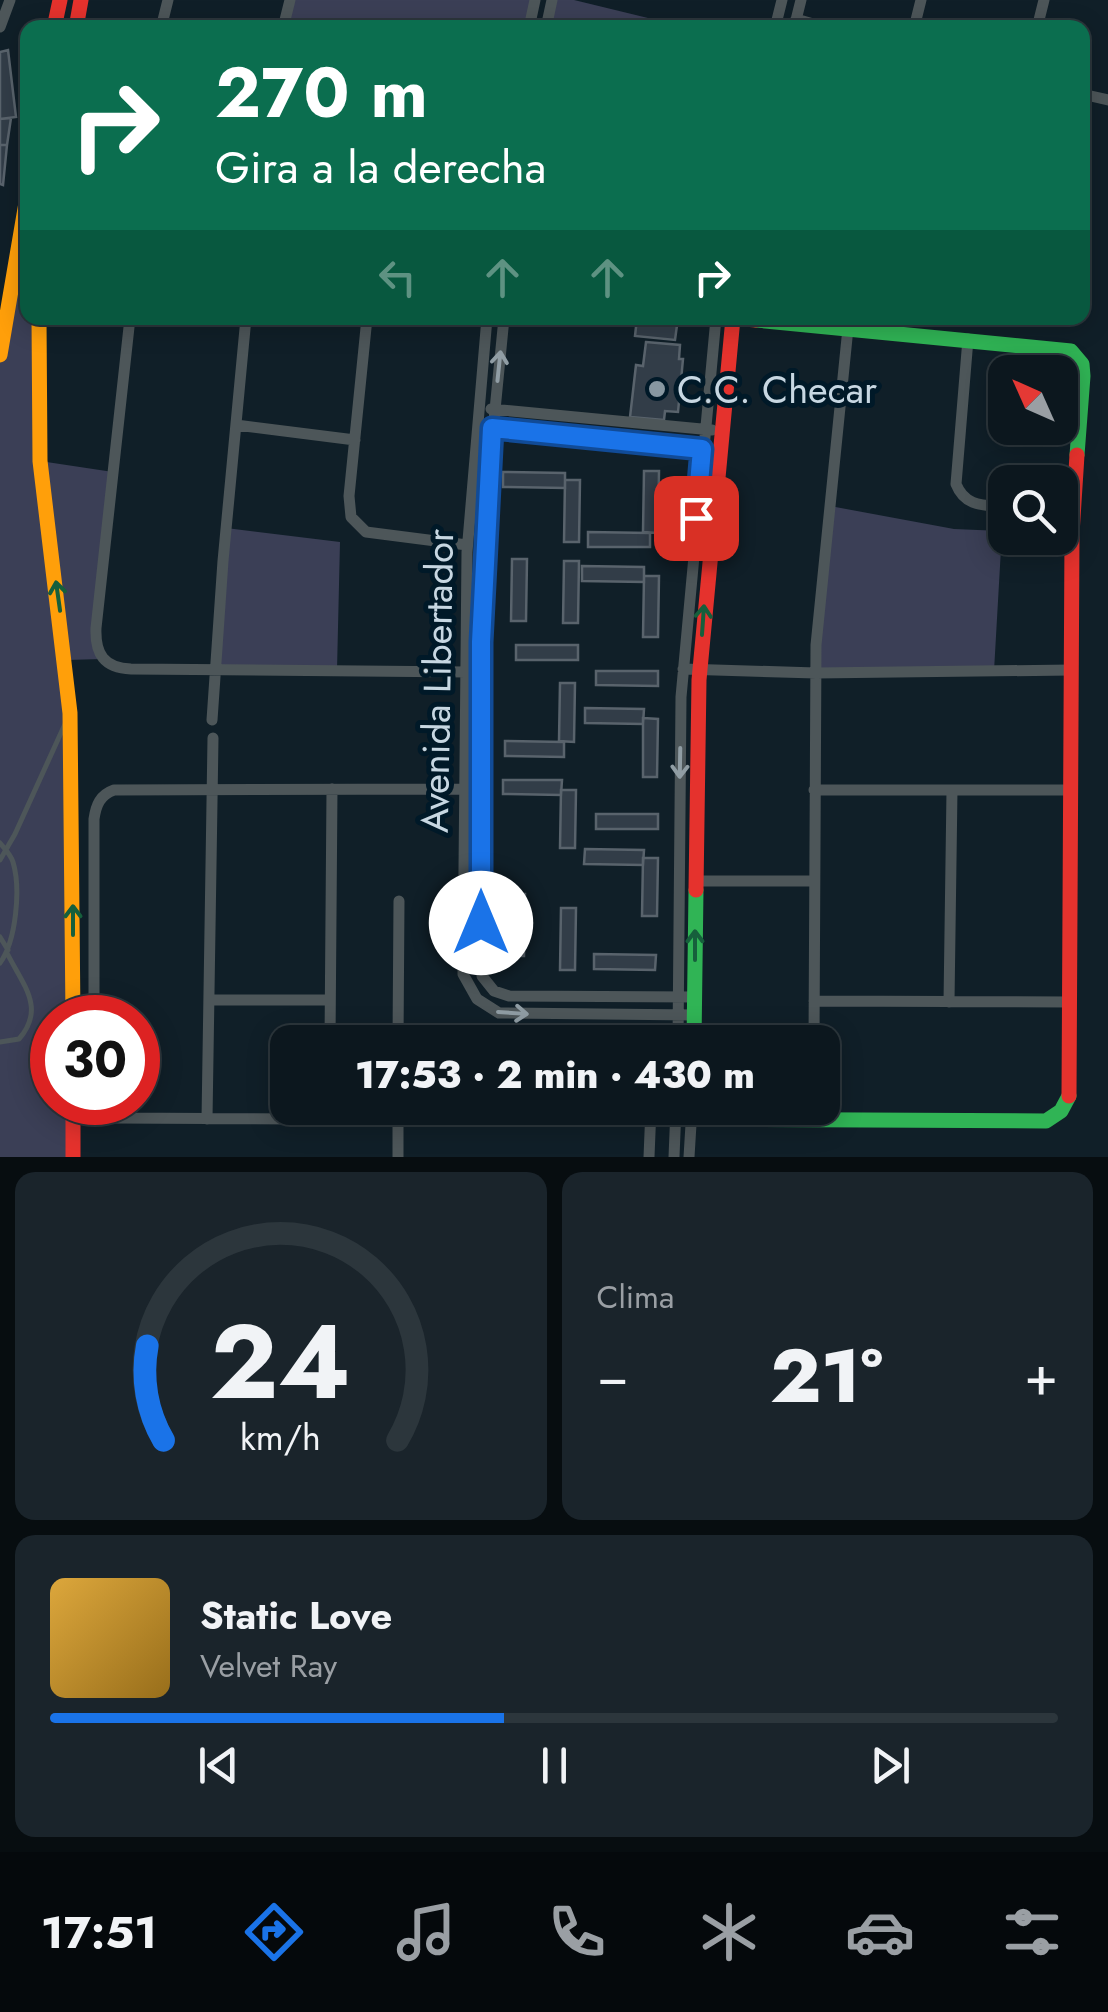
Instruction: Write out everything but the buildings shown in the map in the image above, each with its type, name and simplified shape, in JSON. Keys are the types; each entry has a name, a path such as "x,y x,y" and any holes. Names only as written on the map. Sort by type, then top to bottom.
{"street":[{"path":"0,27 10,0"},
{"path":"0,355 20,250"},
{"path":"39,325 40,461 70,712 73,995"},
{"path":"129,325 96,628 97,650 106,663 115,668 481,672"},
{"path":"212,720 245,325"},
{"path":"366,325 351,517 371,533 468,545"},
{"name":"Avenida Libertador","path":"486,325 468,545 464,672 462,963 466,984 490,1010 510,1014 687,1015"},
{"name":"Avenida Libertador","path":"503,325 483,568 481,966 488,987 501,994 687,997"},
{"path":"690,1025 691,670 712,430 716,325"},
{"path":"712,430 732,325"},
{"path":"814,325 1060,348 1079,359 1083,376 1072,465"},
{"path":"814,1025 818,609 848,328"},
{"path":"968,339 956,484 970,502 988,505"},
{"path":"479,408 712,430"},
{"path":"236,425 355,440"},
{"path":"477,426 710,450"},
{"path":"840,1115 1050,1120 1062,1111 1068,1095 1069,1002 1071,670 1067,555"},
{"path":"691,670 1071,670"},
{"path":"687,997 696,880 691,670"},
{"path":"208,1119 213,738"},
{"path":"330,1025 332,789"},
{"path":"94,995 94,819 99,800 114,790 482,789"},
{"path":"814,790 1070,790"},
{"path":"949,1002 952,790"},
{"path":"696,880 813,881"},
{"path":"398,1025 399,901"},
{"path":"209,1000 330,1000"},
{"path":"814,1001 1069,1002"},
{"path":"684,1025 687,1015"},
{"path":"160,1118 270,1119"},
{"path":"73,1125 73,1157"},
{"path":"398,1125 398,1157"},
{"path":"649,1157 651,1125"},
{"path":"674,1157 675,1125"},
{"path":"690,1157 691,1125"}],"lane":[{"path":"0,860 2,846 15,834 70,712"},
{"path":"0,963 8,951 16,910 14,864 2,846"},
{"path":"0,936 34,1008 33,1019 19,1039 0,1042"}],"shaded area":[{"path":"290,0 535,0 531,20 285,20"},
{"path":"552,0 574,0 656,20 548,20"},
{"path":"20,234 20,325 39,325 40,461 113,472 96,628 102,659 67,660 73,995 30,995 30,1125 73,1125 73,1157 0,1157 0,355"},
{"path":"830,506 954,529 988,530 988,555 1001,555 994,671 816,673"},
{"path":"226,528 340,542 337,670 214,669"}],"traffic: fast":[{"path":"807,325 1071,351 1082,364 1083,376 1077,455"},
{"path":"694,1025 696,890"},
{"path":"840,1120 1046,1121 1061,1111 1069,1096"}],"traffic: slow":[{"path":"0,355 20,238"},
{"path":"39,325 40,461 70,713 73,995"}],"traffic: jam":[{"path":"56,20 60,0"},
{"path":"77,20 81,0"},
{"path":"696,890 699,680 732,325"},
{"path":"1069,1096 1072,534 1077,455"},
{"path":"73,1125 73,1157"}],"place":[{"name":"C.C. Checar","path":"657,389"}],"route":[{"path":"481,923 481,642 492,428 702,449 696,518"}]}
